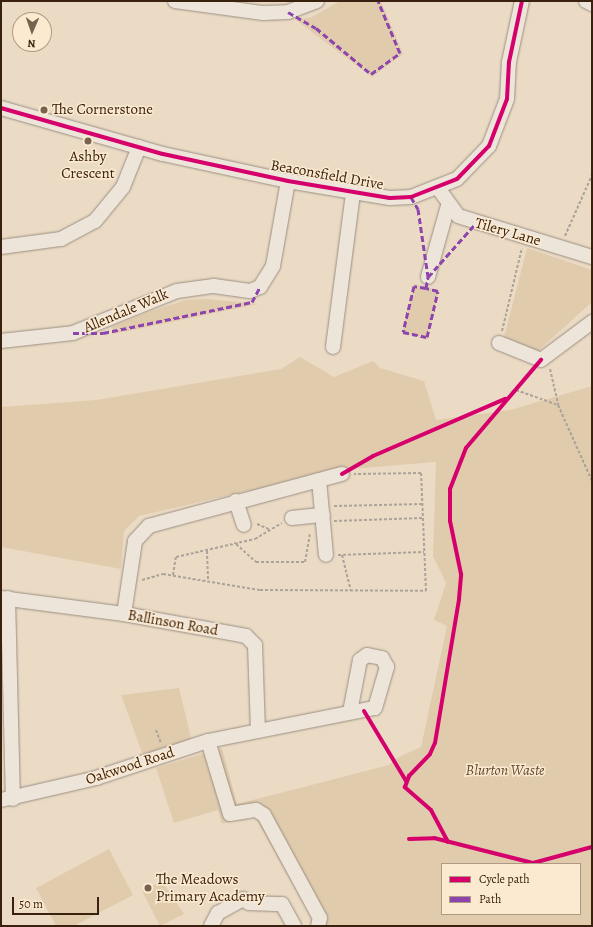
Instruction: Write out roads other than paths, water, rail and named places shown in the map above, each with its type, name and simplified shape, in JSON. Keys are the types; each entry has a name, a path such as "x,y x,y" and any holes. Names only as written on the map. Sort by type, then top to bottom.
{"street":[{"path":"175,1 263,13 288,12 317,1"},
{"name":"Beaconsfield Drive","path":"1,108 139,147 288,181 353,194 390,198 438,188 476,163 499,125 507,98 509,62 522,1"},
{"path":"586,1 592,4"},
{"path":"1,248 61,239 95,221 123,187 139,147"},
{"name":"Allendale Walk","path":"1,341 73,334 177,291 214,286 250,291 260,286 273,266 288,181"},
{"name":"Tilery Lane","path":"438,188 448,206 458,216 475,224 592,257"},
{"path":"333,347 353,194"},
{"path":"428,277 448,206"},
{"path":"499,343 541,360 592,322"},
{"path":"124,614 138,535 149,526 236,501 342,474"},
{"path":"319,480 320,515 326,555"},
{"path":"236,501 244,525"},
{"path":"292,518 320,515"},
{"path":"4,598 7,799"},
{"name":"Ballinson Road","path":"4,598 124,614 250,639 255,645 258,731"},
{"name":"Oakwood Road","path":"7,799 96,778 164,754 208,741 350,712"},
{"path":"208,741 230,814 256,810 264,815 320,918 318,926"},
{"path":"211,926 218,913 242,899 249,903 270,901 282,904 294,926"}],"place":[{"name":"The Cornerstone","path":"44,110"},
{"name":"Ashby Crescent","path":"88,141"},
{"name":"The Meadows Primary Academy","path":"148,888"}],"park label":[{"name":"Blurton Waste","path":"505,771"}]}
